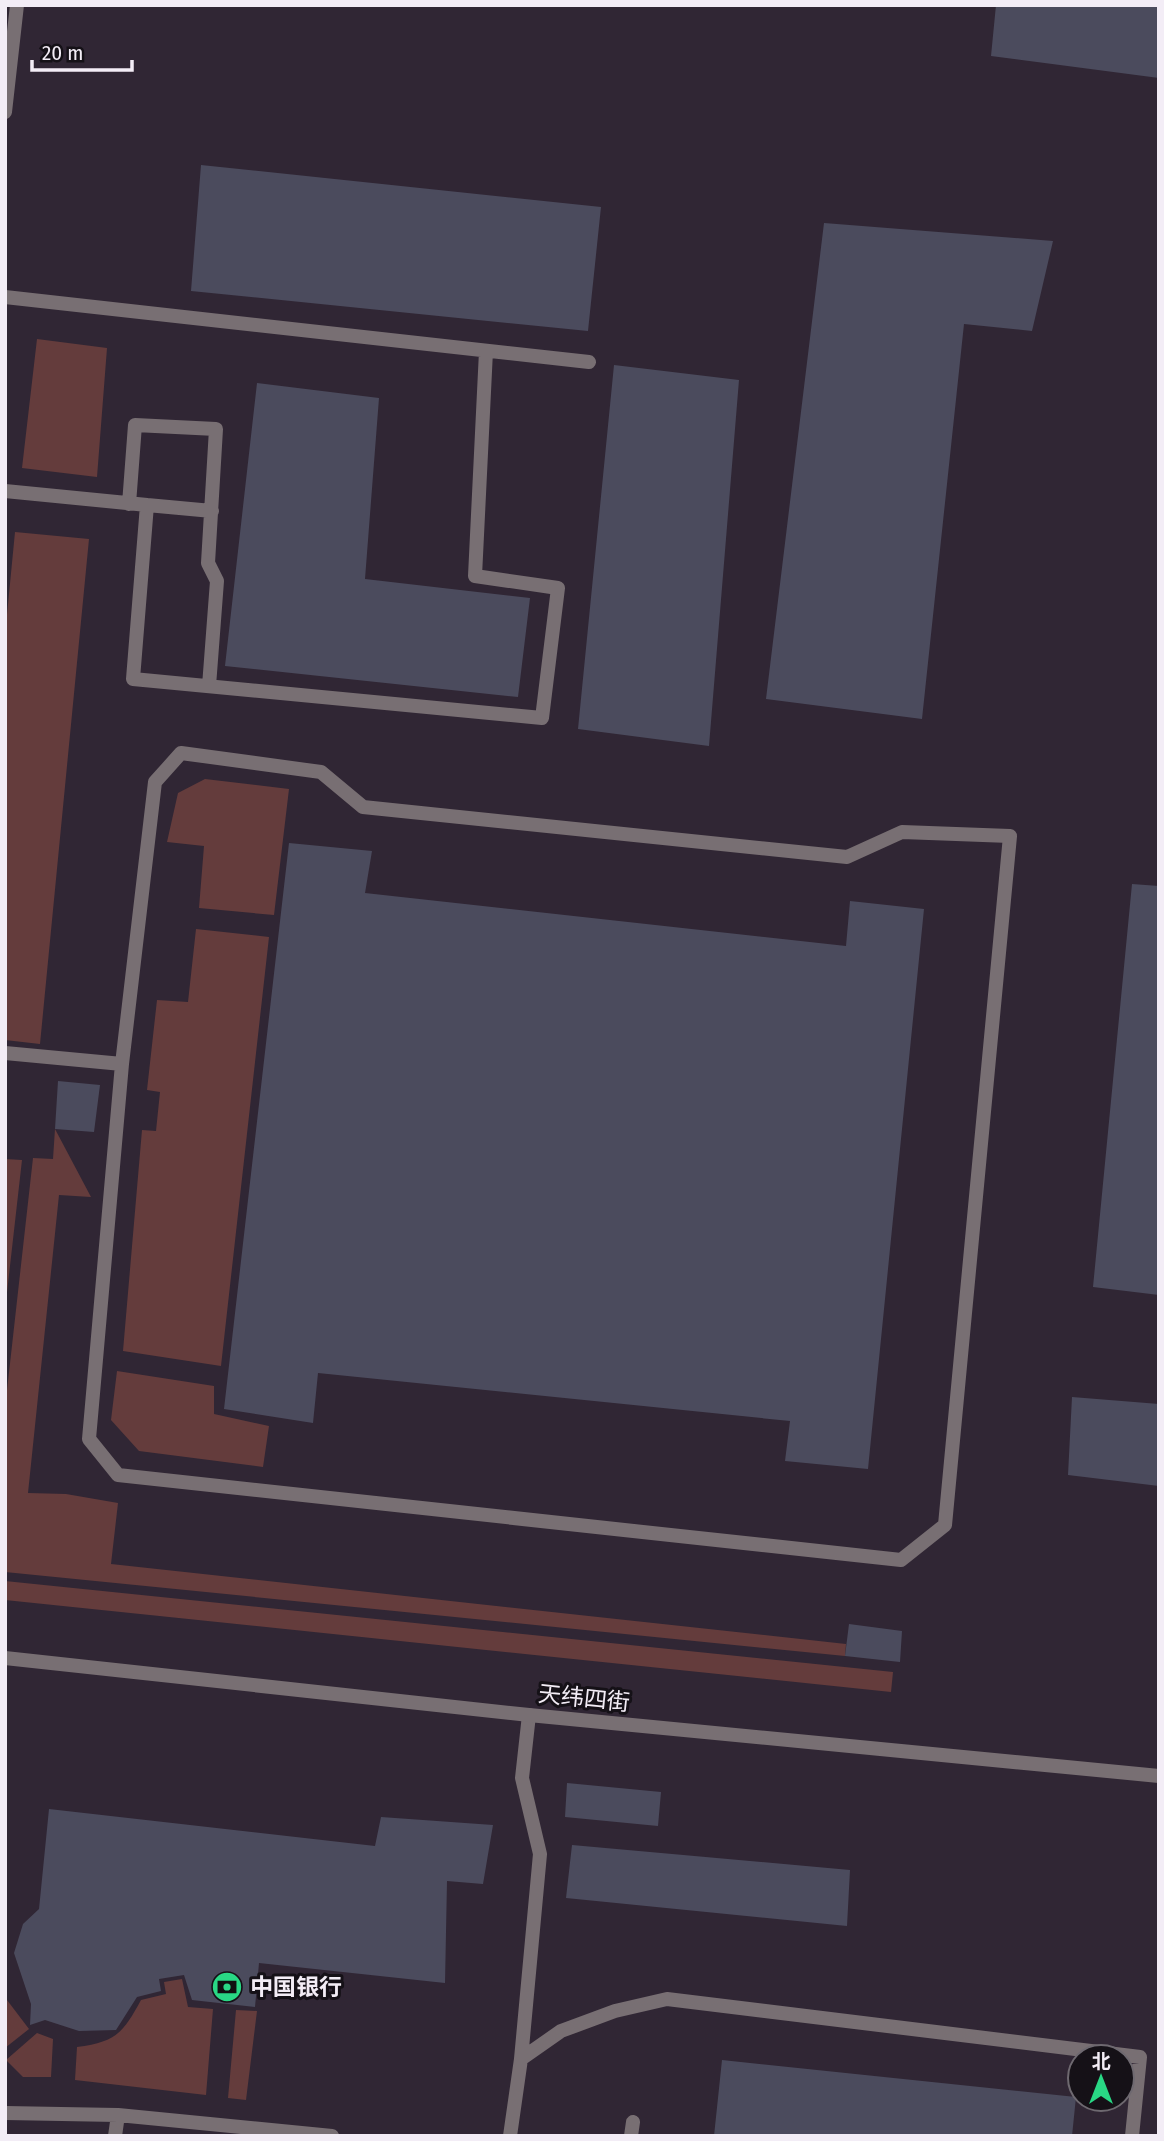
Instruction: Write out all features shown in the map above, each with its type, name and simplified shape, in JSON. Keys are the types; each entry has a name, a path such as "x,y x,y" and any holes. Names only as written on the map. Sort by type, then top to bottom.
{"street":[{"path":"5,112 17,5"},
{"path":"5,297 589,362"},
{"path":"147,505 133,679 542,718 558,588 475,576 486,351"},
{"path":"129,504 135,425 216,429 208,564 217,580 209,686"},
{"path":"5,491 212,511"},
{"path":"181,753 321,772 363,807 847,857 902,832 1010,836 945,1525 901,1560 118,1475 89,1439 122,1064 155,782 181,753"},
{"path":"5,1053 122,1064"},
{"name":"天纬四街","path":"5,1658 529,1715 1159,1776"},
{"path":"510,2136 521,2059 540,1854 522,1778 529,1715"},
{"path":"521,2059 561,2031 615,2011 667,1999 1140,2057 1132,2136"},
{"path":"5,2113 118,2115 332,2136"},
{"path":"115,2136 118,2115"}],"shaded area":[{"path":"37,339 107,348 97,477 22,468"},
{"path":"15,532 89,539 40,1044 5,1040 5,635"},
{"path":"205,779 289,789 274,915 199,908 204,846 167,842 178,793"},
{"path":"196,929 269,937 221,1366 123,1351 142,1130 156,1131 160,1092 147,1090 157,1000 188,1002"},
{"path":"55,1129 91,1197 59,1195 28,1493 66,1494 118,1503 111,1564 846,1644 845,1656 5,1572 5,1408 33,1158 53,1159"},
{"path":"5,1159 22,1160 5,1310"},
{"path":"117,1371 214,1386 214,1414 269,1426 263,1467 139,1451 111,1420"},
{"path":"5,1581 893,1672 891,1692 5,1600"},
{"path":"182,1979 188,2007 213,2009 206,2095 75,2080 77,2047 110,2039 129,2021 141,2000 166,1994 164,1982"},
{"path":"7,2000 29,2029 5,2048"},
{"path":"236,2010 257,2011 246,2100 228,2098"},
{"path":"37,2033 53,2039 51,2077 23,2077 6,2060"}],"building":[{"path":"996,5 1159,5 1159,78 991,56"},
{"path":"201,165 601,207 588,331 191,291"},
{"path":"824,223 1053,241 1032,331 964,324 922,719 766,699"},
{"path":"614,365 739,380 709,746 578,729"},
{"path":"257,383 379,398 365,579 530,598 518,697 225,666"},
{"path":"289,843 372,851 365,893 846,946 850,901 924,909 868,1469 785,1461 790,1421 318,1373 313,1423 224,1409"},
{"path":"1132,884 1159,886 1159,1295 1093,1287"},
{"path":"58,1081 100,1085 94,1132 55,1129"},
{"path":"1072,1397 1159,1404 1159,1486 1068,1475"},
{"path":"849,1624 902,1631 900,1662 845,1656"},
{"path":"567,1783 661,1792 658,1826 565,1817"},
{"path":"49,1809 375,1846 381,1817 493,1825 483,1884 447,1881 445,1983 259,1963 255,2007 192,2000 184,1975 159,1979 161,1991 137,1997 116,2030 79,2031 45,2020 30,2025 31,2004 14,1953 23,1924 39,1909"},
{"path":"572,1845 850,1870 847,1926 566,1898"},
{"path":"722,2060 1066,2096 1066,2113 1074,2113 1072,2136 714,2136"}],"place":[{"name":"中国银行","path":"227,1987"}]}
